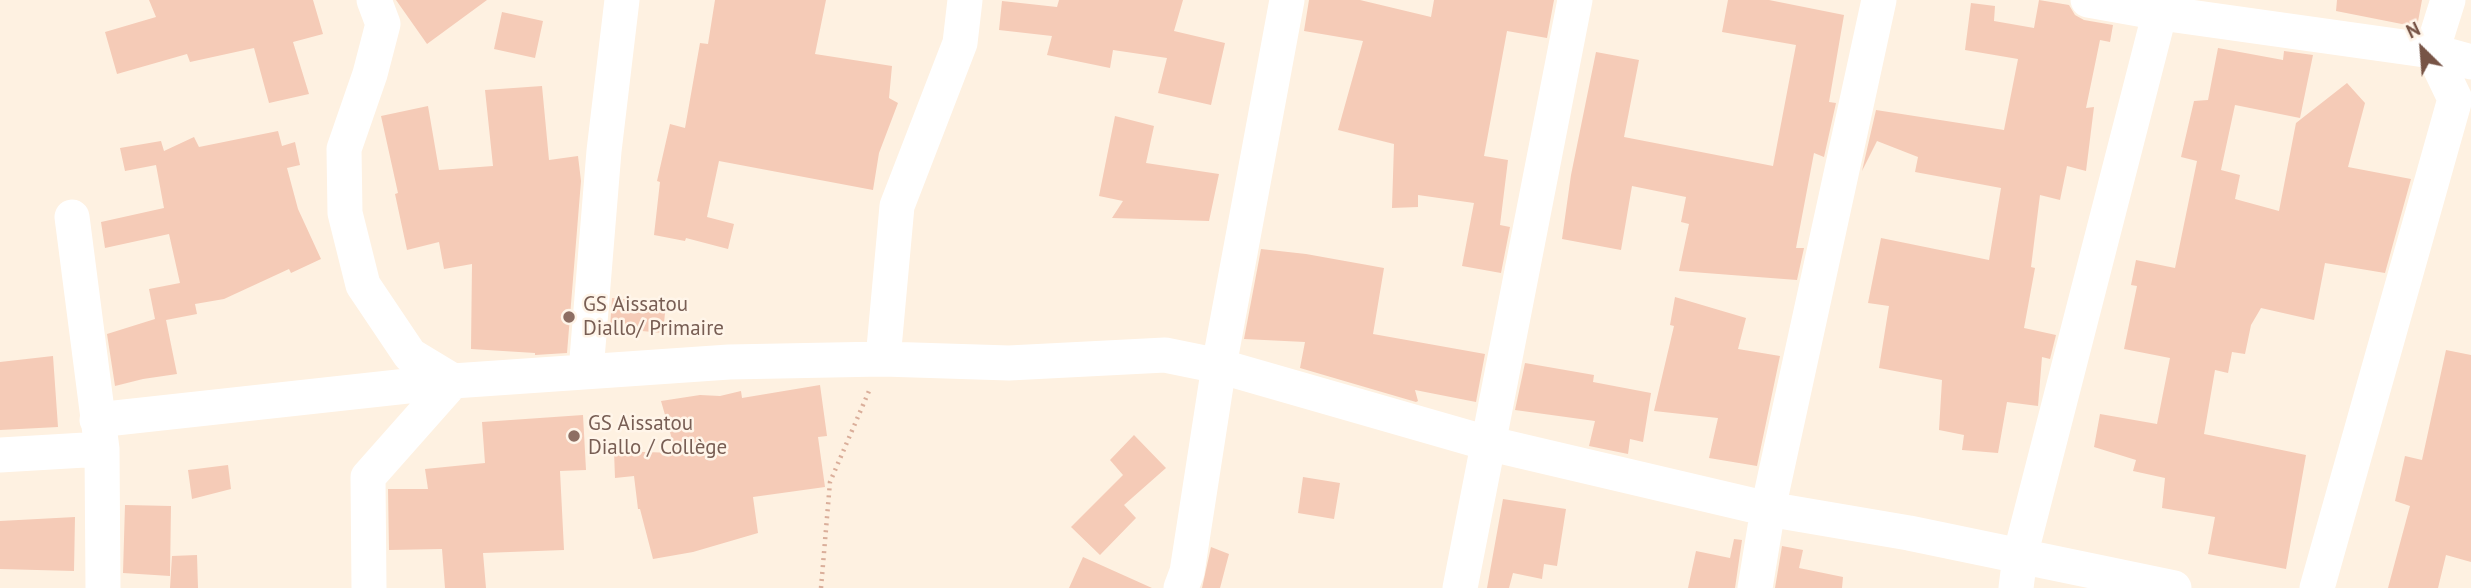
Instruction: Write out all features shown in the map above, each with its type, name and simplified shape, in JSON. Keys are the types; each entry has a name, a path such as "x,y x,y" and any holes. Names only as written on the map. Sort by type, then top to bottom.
{"street":[{"path":"374,0 383,24 370,74 344,149 345,214 363,285 410,355 453,381"},
{"path":"586,372 604,151 622,0"},
{"path":"883,359 897,206 960,43 965,0"},
{"path":"1181,588 1287,0"},
{"path":"1460,588 1575,0"},
{"path":"1755,588 1768,509 1878,0"},
{"path":"2088,0 2162,6 2432,51 2471,62"},
{"path":"2318,588 2455,99 2432,51 2448,0"},
{"path":"2018,572 2162,6"},
{"path":"72,217 100,435 103,588"},
{"path":"0,455 100,435 453,381 729,362 883,359 1009,363 1165,355 1219,366 1488,443 2018,572 2174,588"},
{"path":"369,588 368,477 453,381"}],"path":[{"path":"821,588 830,482 883,359"}],"building":[{"path":"149,0 313,0 323,34 293,42 309,94 269,103 254,48 190,62 187,54 117,74 105,32 156,17"},
{"path":"396,0 487,0 427,44"},
{"path":"715,0 826,0 815,54 892,66 889,98 898,103 879,153 873,190 719,161 707,217 734,224 728,249 686,238 685,241 654,235 660,182 657,181 670,124 685,128 700,43 708,44"},
{"path":"1059,0 1183,0 1174,31 1225,43 1211,105 1158,93 1167,58 1113,50 1110,68 1047,55 1052,36 999,30 1002,1 1057,7"},
{"path":"1309,0 1360,0 1431,17 1434,0 1554,0 1547,38 1507,31 1484,156 1508,160 1500,225 1510,227 1501,273 1462,266 1474,203 1418,195 1418,207 1392,208 1394,144 1338,130 1363,41 1304,31"},
{"path":"1728,0 1769,0 1844,15 1829,102 1836,103 1824,157 1814,153 1796,248 1804,248 1797,280 1679,271 1689,224 1681,222 1686,197 1632,186 1621,250 1562,239 1571,175 1596,52 1639,60 1624,137 1773,166 1796,45 1722,32"},
{"path":"2039,0 2069,5 2075,15 2084,20 2113,25 2110,42 2100,40 2086,108 2094,107 2086,171 2067,166 2060,200 2040,195 2031,267 2035,268 2024,328 2056,335 2050,359 2042,357 2038,406 2007,402 1998,453 1962,450 1964,435 1939,430 1942,380 1879,368 1889,306 1868,303 1881,238 1989,260 2001,188 1915,172 1918,157 1877,141 1862,171 1876,110 2004,130 2018,59 1965,50 1971,3 1995,6 1994,21 2034,28"},
{"path":"2337,0 2422,0 2417,27 2336,11"},
{"path":"502,12 543,21 535,58 494,49"},
{"path":"2218,48 2283,60 2284,51 2313,55 2300,118 2235,105 2221,170 2240,175 2235,199 2279,211 2296,123 2347,83 2365,103 2348,167 2411,179 2385,273 2325,263 2314,320 2261,308 2251,325 2245,354 2232,352 2228,373 2215,370 2204,434 2306,455 2286,569 2208,554 2215,517 2162,508 2165,478 2133,471 2136,460 2094,447 2100,414 2157,424 2170,358 2124,349 2137,286 2131,285 2136,260 2175,268 2197,161 2181,157 2194,101 2208,100"},
{"path":"542,86 549,160 578,156 581,181 567,353 535,355 471,349 472,264 444,269 439,242 407,250 381,116 428,106 439,170 493,166 485,90"},
{"path":"1115,116 1154,126 1146,163 1219,174 1209,221 1112,218 1123,201 1099,196"},
{"path":"278,131 282,146 295,142 300,165 287,168 298,209 321,259 291,273 289,269 224,299 195,304 197,314 166,320 177,374 115,386 107,334 155,319 149,289 180,283 169,234 105,248 101,222 164,208 156,165 125,171 120,148 161,141 164,151 194,137 199,147"},
{"path":"1261,249 1384,268 1373,334 1485,354 1476,402 1415,390 1416,402 1300,368 1305,342 1244,339"},
{"path":"1675,297 1746,318 1738,349 1780,356 1757,466 1709,458 1718,418 1654,411 1674,326 1670,325"},
{"path":"612,298 666,303 663,333 610,328"},
{"path":"2446,350 2471,355 2471,562 2446,555 2438,588 2388,588 2410,506 2395,501 2405,456 2422,460"},
{"path":"53,356 58,427 0,430 0,362"},
{"path":"1525,363 1594,375 1593,382 1651,393 1643,442 1630,439 1628,454 1589,446 1595,421 1515,410"},
{"path":"820,385 827,436 818,437 825,487 753,497 758,533 693,552 653,559 638,509 634,476 615,478 614,451 676,453 661,401 700,395 720,396 741,391 742,398"},
{"path":"583,415 586,470 560,471 564,550 483,553 486,588 445,588 442,549 389,550 388,489 428,489 425,469 485,463 482,422"},
{"path":"1134,435 1166,468 1124,505 1136,518 1100,555 1071,527 1123,475 1110,460"},
{"path":"228,465 231,489 192,499 188,470"},
{"path":"1303,477 1340,483 1334,519 1298,513"},
{"path":"1503,499 1566,509 1557,566 1544,564 1542,579 1513,573 1509,588 1487,588"},
{"path":"125,505 171,506 170,576 123,573"},
{"path":"75,517 74,571 0,569 0,521"},
{"path":"1734,539 1742,540 1735,588 1688,588 1696,551 1730,558"},
{"path":"1782,546 1803,550 1799,568 1843,577 1842,588 1775,588"},
{"path":"1211,547 1229,554 1220,588 1202,588"},
{"path":"197,555 198,588 170,588 172,556"},
{"path":"1083,557 1152,588 1069,588"}],"place":[{"name":"GS Aissatou Diallo/ Primaire","path":"569,317"},
{"name":"GS Aissatou Diallo / Collège","path":"574,436"}]}
